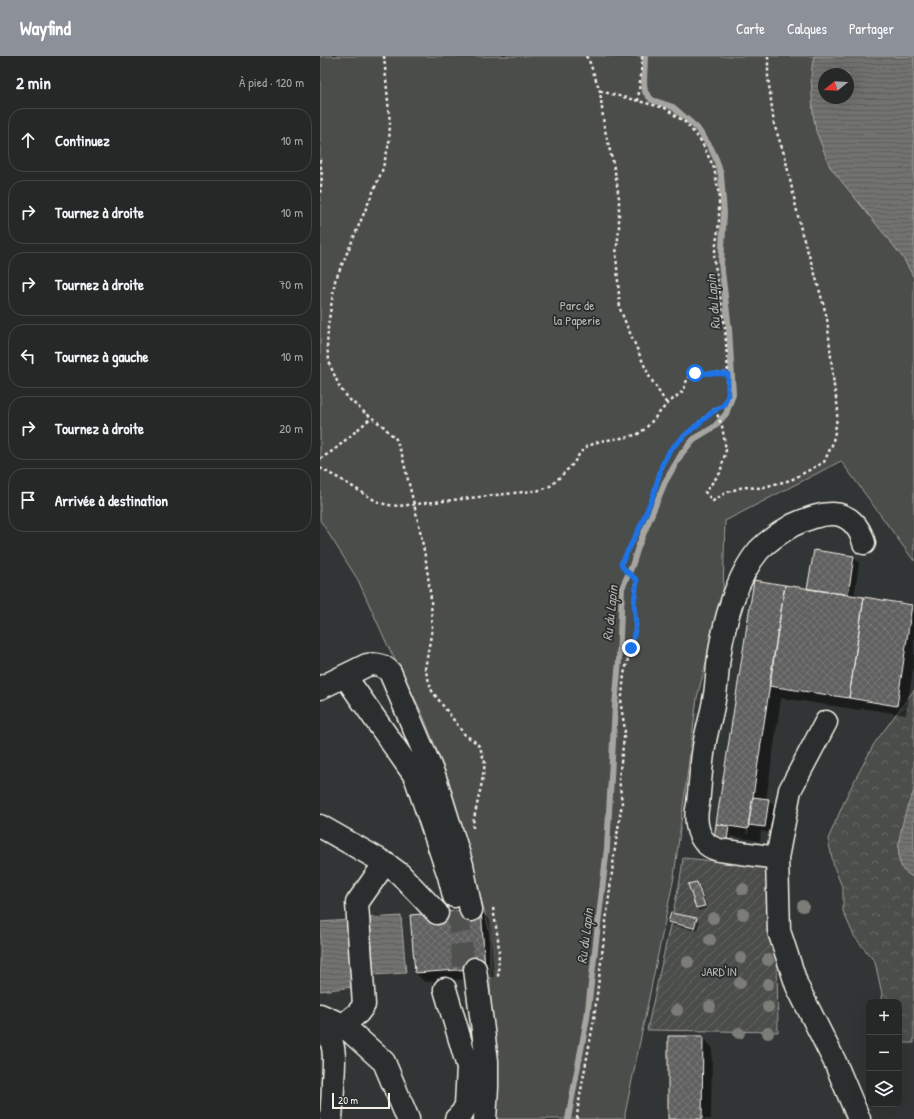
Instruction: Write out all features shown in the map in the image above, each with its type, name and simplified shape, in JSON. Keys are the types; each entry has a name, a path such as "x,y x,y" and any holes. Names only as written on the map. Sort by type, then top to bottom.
{"lane":[{"path":"777,858 716,850 704,841 697,828 696,812 704,746 714,699 719,656 729,611 743,574 755,556 770,540 784,530 818,516 831,514 840,515 848,518 854,523 859,529 864,543"},
{"path":"320,688 367,665 379,664 390,672 435,778 462,866 455,911"},
{"path":"345,676 415,776 449,876 455,911"},
{"path":"826,722 790,790 777,858 779,931 797,986 835,1062 859,1119"},
{"path":"320,826 385,864 455,911"},
{"path":"343,1026 358,1013 364,1005 357,903 385,864"},
{"path":"476,1119 478,1063 470,969 487,1061 485,1119"},
{"path":"444,989 468,1067 466,1105 464,1110 456,1119"},
{"path":"320,1015 343,1026 384,1062 408,1119"},
{"path":"320,1019 329,1034 335,1058 331,1119"}],"path":[{"path":"384,56 390,124 389,144 382,171 335,282 328,326 327,348 330,365 340,388 350,400 383,426 396,439 402,455 414,505"},
{"path":"586,56 600,91 604,126 619,198 619,230 616,254 620,309 649,376 667,404"},
{"path":"638,101 642,56"},
{"path":"715,410 722,426 726,450 720,473 705,492 713,501 725,494 743,487 760,488 791,480 824,462 832,446 838,409 834,386 827,318 802,234 785,157 774,124 768,77 768,56"},
{"path":"576,1119 594,1019 622,803 619,778 625,730 621,706 624,674 636,626 634,603 637,580 624,569 621,564 651,502 662,465 670,450 715,410 724,405 728,395 725,328 714,258 719,223 719,195 714,168 701,141 686,123 665,108 600,91"},
{"path":"320,160 322,176 320,194"},
{"path":"320,468 387,506 414,505 541,490 552,485 573,464 586,447 600,442 638,434 646,428 667,404 683,391 688,377 695,373 728,374"},
{"path":"320,459 334,450 371,418"}],"green space":[{"name":"Parc de la Paperie","path":"320,56 914,56 914,561 841,461 725,521 723,594 697,698 674,877 625,1119 494,1119 496,1073 490,989 490,933 449,781 422,713 387,644 358,580 320,520"},
{"path":"914,690 914,791 903,823 899,860 904,871 914,878 914,1043 902,1043 902,999 881,999 882,994 875,962 854,936 843,911 843,889 834,867 828,839 848,793 874,744"},
{"name":"JARD'IN","path":"683,858 769,866 769,939 777,958 778,1032 647,1030 680,880"}],"shaded area":[{"path":"814,56 914,56 914,278 903,258 830,167 816,131 813,114 811,77"},
{"path":"914,791 914,878 902,868 899,860 899,840 907,808"},
{"path":"401,916 406,973 374,975 370,918"},
{"path":"349,920 353,987 320,991 320,922"}],"building":[{"path":"814,550 854,556 848,595 807,589"},
{"path":"754,580 785,585 748,829 716,824"},
{"path":"785,585 864,597 849,698 769,686"},
{"path":"864,597 912,605 897,706 849,698"},
{"path":"753,797 769,799 765,827 748,825"},
{"path":"716,824 729,826 727,840 714,838"},
{"path":"697,882 705,906 696,908 688,884"},
{"path":"481,909 485,968 415,973 410,915"},
{"path":"671,913 697,918 694,928 668,922"},
{"path":"668,1036 703,1036 702,1119 668,1119"}],"waterway":[{"name":"Ru du Lapin","path":"568,1119 587,1018 607,848 622,588 665,482 682,453 694,439 714,427 726,414 733,394 729,329 721,263 724,213 721,175 711,148 697,128 673,107 652,100 645,92 645,56"}],"tunnel":[{"path":"458,911 464,970"}],"route":[{"path":"631,648 636,626 634,603 637,580 622,567 621,564 640,527 653,496 662,465 670,450 715,410 724,405 728,395 728,374 695,373"}]}
